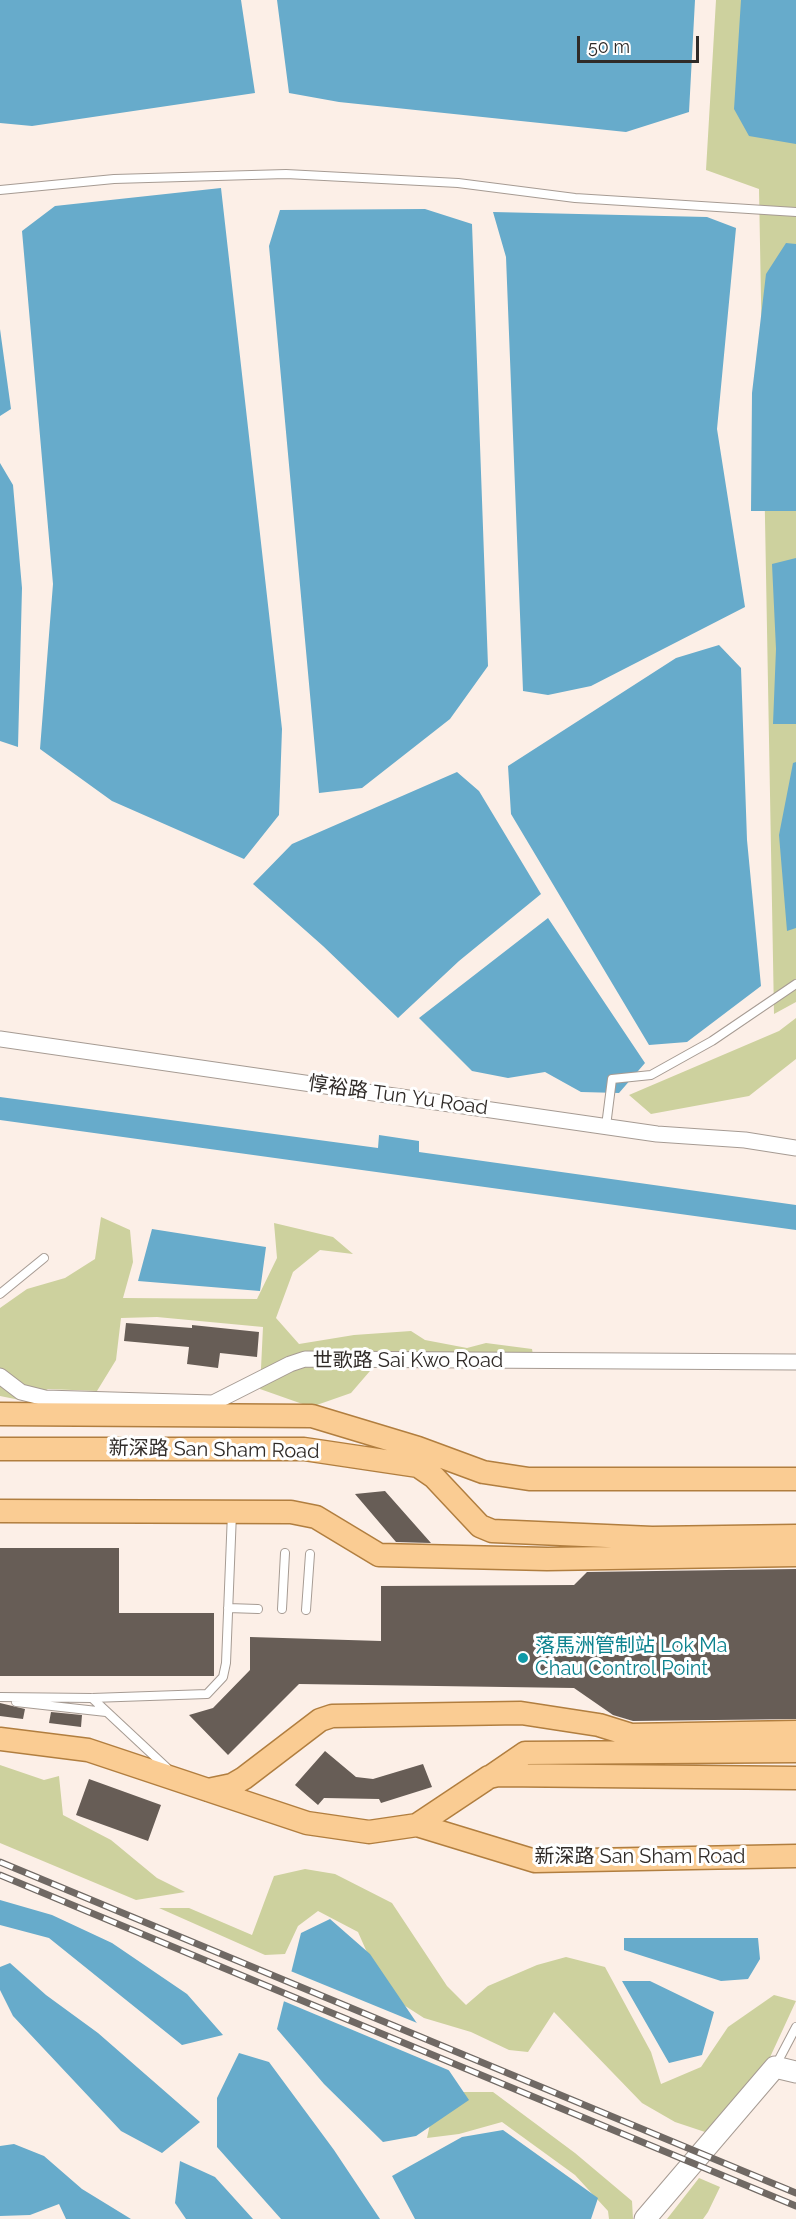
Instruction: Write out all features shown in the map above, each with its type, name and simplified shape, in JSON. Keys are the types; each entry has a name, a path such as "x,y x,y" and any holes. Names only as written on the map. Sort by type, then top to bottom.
{"main road":[{"name":"新深路 San Sham Road","path":"0,1414 312,1416 418,1448 483,1472 529,1479 796,1479"},
{"name":"新深路 San Sham Road","path":"0,1449 304,1449 418,1466 434,1477 480,1526 492,1531 652,1538 796,1536"},
{"path":"0,1511 291,1512 316,1517 379,1555 547,1559 796,1555"},
{"name":"新深路 San Sham Road","path":"206,1790 232,1785 244,1778 320,1720 332,1716 521,1713 599,1725 631,1735 796,1732"},
{"name":"新深路 San Sham Road","path":"0,1739 88,1750 183,1784 307,1823 369,1832 417,1825 535,1861 796,1856"},
{"name":"新深路 San Sham Road","path":"417,1825 525,1753 796,1751"},
{"path":"489,1777 498,1775 796,1778"}],"street":[{"name":"惇裕路 Tun Yu Road","path":"0,1039 657,1134 745,1140 796,1148"},
{"name":"世歌路 Sai Kwo Road","path":"0,1376 21,1392 45,1398 213,1403 290,1364 305,1359 796,1362"},
{"path":"645,2219 775,2067 796,2072"}],"lane":[{"path":"0,190 114,179 286,174 458,183 575,198 796,212"},
{"path":"606,1126 612,1079 651,1075 712,1041 796,984"},
{"path":"0,1294 44,1258"},
{"path":"0,1698 207,1694 222,1677 226,1663 232,1512"},
{"path":"282,1610 285,1553"},
{"path":"306,1610 310,1554"},
{"path":"228,1608 258,1609"},
{"path":"0,1698 106,1712"},
{"path":"92,1698 183,1784"},
{"path":"775,2067 796,2027"}],"green space":[{"path":"716,0 796,0 796,1002 774,1014 759,189 706,170"},
{"path":"796,1018 796,1059 749,1096 651,1114 629,1095 779,1031"},
{"path":"101,1217 130,1230 133,1262 123,1298 257,1299 277,1258 274,1223 333,1237 353,1254 320,1250 293,1272 276,1318 299,1344 354,1335 411,1331 425,1340 467,1348 486,1343 532,1349 535,1366 376,1364 351,1393 311,1407 260,1389 263,1327 157,1317 121,1318 116,1360 97,1391 48,1389 25,1401 0,1396 0,1308 27,1289 65,1278 95,1259"},
{"path":"0,1765 44,1780 59,1776 63,1815 111,1840 157,1878 185,1892 136,1900 0,1843"},
{"path":"305,1869 335,1874 392,1903 447,1986 466,2005 488,1986 537,1965 566,1957 605,1967 651,2052 661,2084 701,2067 728,2027 774,1995 796,2001 747,2107 717,2136 675,2122 642,2103 554,2012 528,2052 509,2050 471,2032 424,2018 385,1993 358,1932 318,1911 298,1926 285,1954 265,1955 159,1908 189,1908 252,1935 274,1876"},
{"path":"453,2092 493,2092 575,2153 632,2201 633,2219 609,2219 608,2211 575,2175 502,2122 459,2134 427,2138 433,2110"},
{"path":"699,2178 720,2187 703,2219 667,2219"}],"water":[{"path":"0,0 241,0 255,93 32,126 0,123"},
{"path":"277,0 695,0 689,112 626,132 339,102 289,93"},
{"path":"741,0 796,0 796,144 749,136 734,109"},
{"path":"221,188 282,729 279,815 244,859 112,801 40,749 53,584 22,231 55,206"},
{"path":"425,209 472,224 488,666 450,719 362,788 319,793 269,246 280,210"},
{"path":"493,212 707,217 736,228 717,429 745,607 591,686 548,695 523,691 506,257"},
{"path":"786,243 796,244 796,511 751,511 752,393 766,274"},
{"path":"0,329 11,409 0,416"},
{"path":"0,463 13,485 22,588 18,747 0,741"},
{"path":"796,558 796,724 773,724 776,649 772,564"},
{"path":"719,645 741,668 747,840 761,986 687,1042 649,1045 511,814 508,766 676,658"},
{"path":"796,762 796,928 787,931 779,835 793,763"},
{"path":"457,772 479,791 541,894 459,961 398,1018 323,946 253,884 292,844"},
{"path":"548,918 645,1063 619,1093 581,1092 545,1072 508,1078 472,1071 419,1018"},
{"path":"0,1097 378,1148 379,1135 419,1141 419,1152 796,1205 796,1230 0,1120"},
{"path":"152,1229 266,1247 260,1291 138,1281"},
{"path":"0,1900 52,1915 112,1943 187,1994 223,2035 182,2045 49,1938 0,1925"},
{"path":"330,1919 370,1954 469,2100 416,2136 383,2142 324,2084 277,2029 301,1933"},
{"path":"624,1938 758,1938 760,1959 748,1979 721,1981 624,1950"},
{"path":"10,1963 46,1995 98,2033 200,2122 162,2153 121,2131 13,2016 0,1990 0,1967"},
{"path":"622,1981 650,1981 714,2012 702,2055 669,2063"},
{"path":"239,2053 269,2062 334,2150 380,2219 281,2219 217,2147 217,2098"},
{"path":"503,2130 598,2198 591,2219 415,2219 392,2176 462,2137"},
{"path":"14,2144 44,2156 82,2189 131,2219 66,2219 59,2204 30,2215 0,2216 0,2146"},
{"path":"180,2161 215,2177 253,2219 186,2219 175,2203"}],"pier":[{"path":"288,1970 422,2025 453,2072 281,2000"}],"building":[{"path":"126,1323 192,1328 192,1325 259,1332 257,1357 220,1353 218,1368 187,1364 189,1347 124,1341"},
{"path":"385,1491 431,1543 396,1542 355,1494"},
{"path":"0,1548 119,1548 119,1613 214,1613 214,1676 0,1676"},
{"name":"落馬洲管制站 Lok Ma Chau Control Point","path":"796,1569 796,1719 633,1721 613,1715 574,1688 299,1684 228,1755 189,1715 213,1708 250,1670 250,1637 381,1641 381,1586 574,1585 587,1572"},
{"path":"0,1703 25,1709 23,1719 0,1716"},
{"path":"51,1712 82,1715 81,1727 49,1723"},
{"path":"325,1751 356,1777 373,1779 423,1764 432,1787 381,1803 379,1799 324,1798 318,1805 295,1785"},
{"path":"89,1779 161,1805 148,1841 76,1815"}],"railway":[{"path":"0,1862 796,2193"},
{"path":"0,1875 796,2206"}],"place":[{"name":"落馬洲管制站 Lok Ma Chau Control Point","path":"523,1658"}]}
